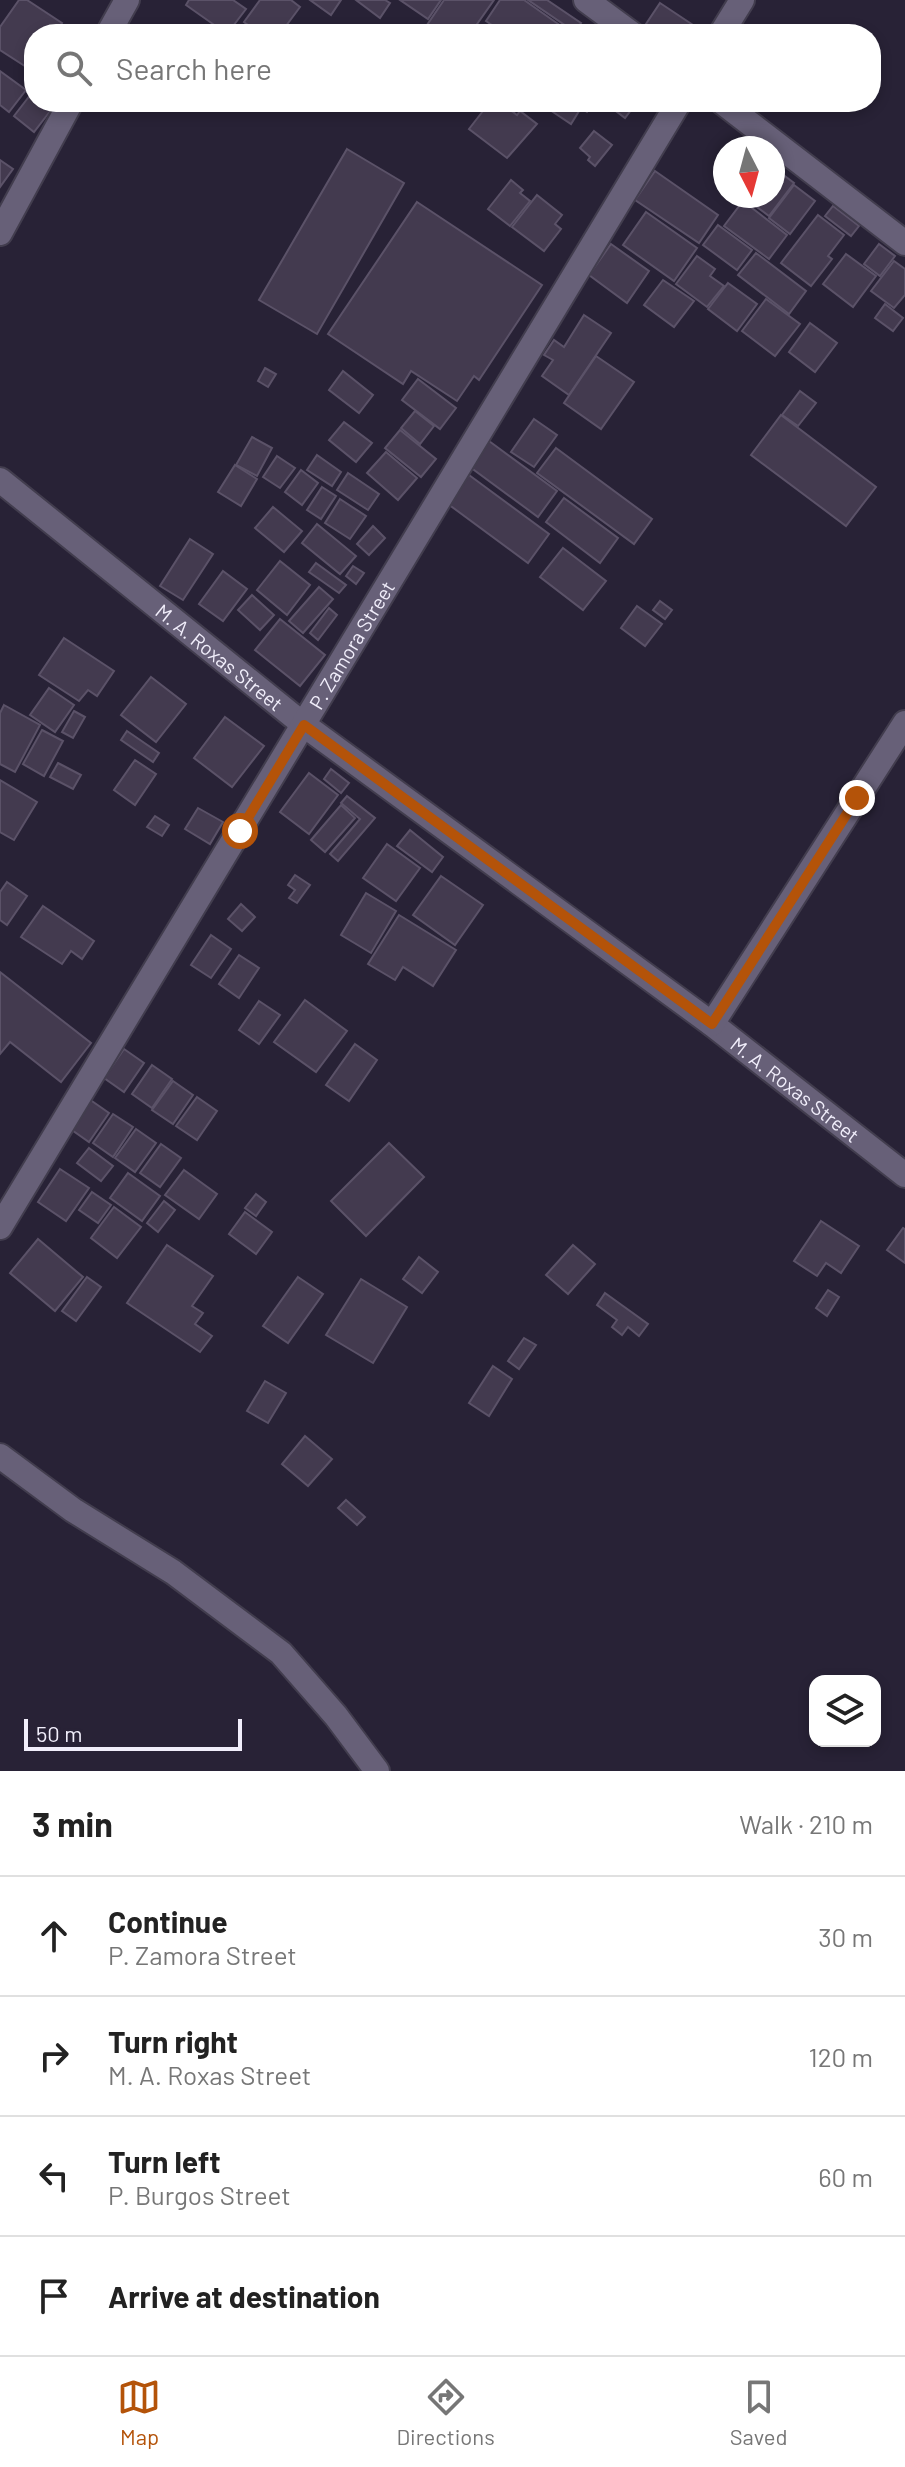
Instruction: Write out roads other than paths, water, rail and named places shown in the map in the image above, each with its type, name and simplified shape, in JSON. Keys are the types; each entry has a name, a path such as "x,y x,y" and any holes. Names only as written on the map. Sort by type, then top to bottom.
{"street":[{"path":"114,24 127,0"},
{"path":"586,0 618,24"},
{"path":"727,24 742,0"},
{"path":"0,233 66,112"},
{"name":"P. Zamora Street","path":"0,1227 673,112"},
{"path":"735,112 905,243"},
{"name":"M. A. Roxas Street","path":"0,480 304,725 712,1024 905,1175"},
{"path":"712,1024 905,723"},
{"path":"0,1456 73,1510 173,1572 281,1653 336,1716 377,1771"}]}
